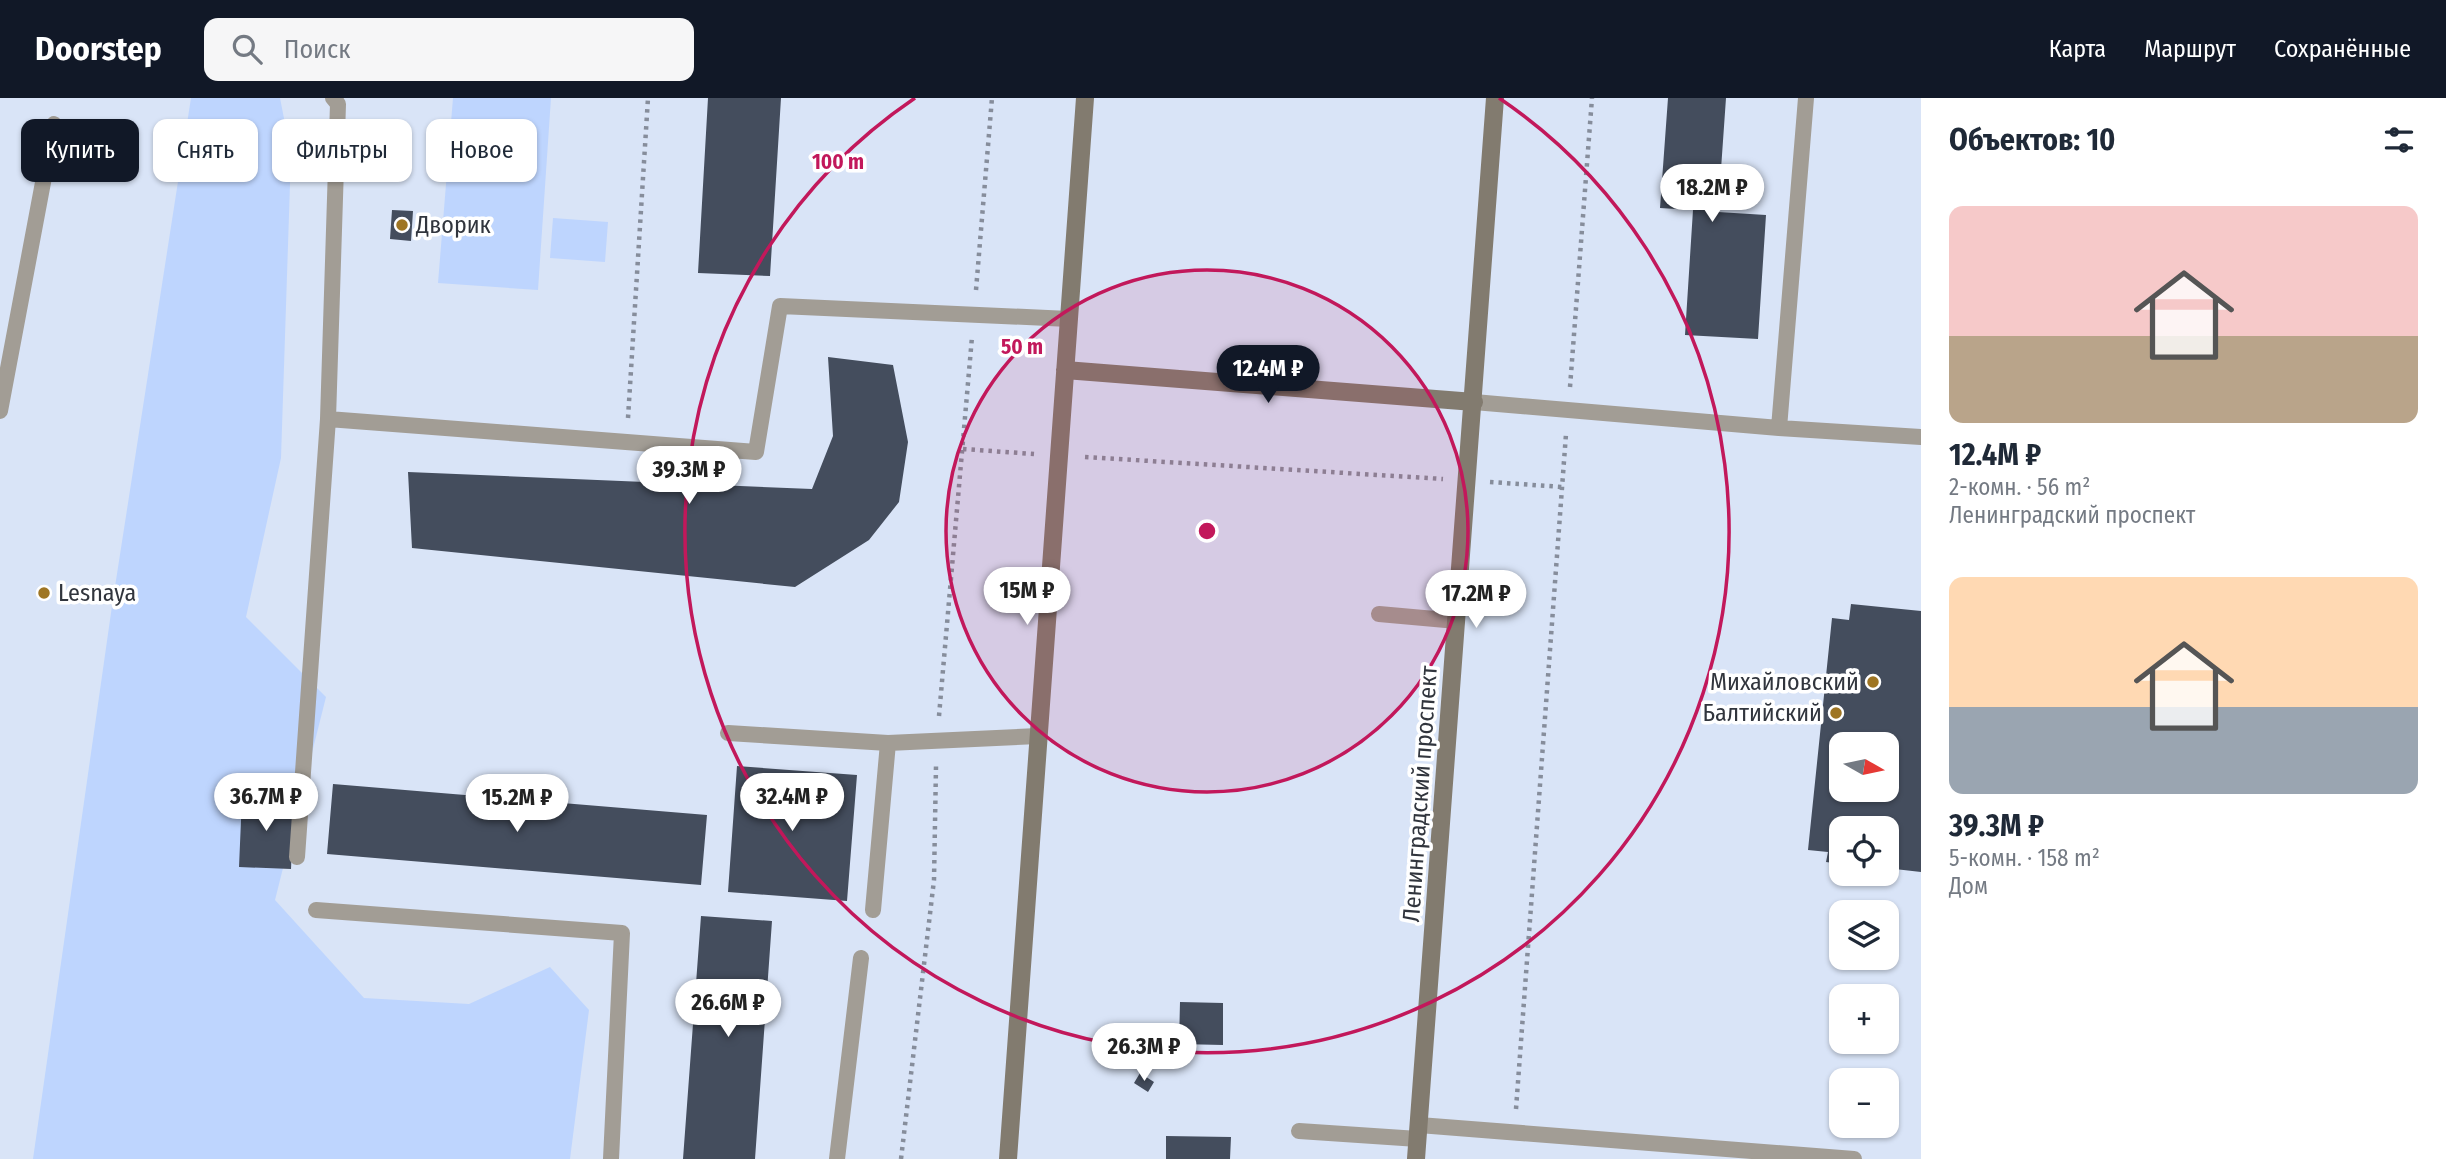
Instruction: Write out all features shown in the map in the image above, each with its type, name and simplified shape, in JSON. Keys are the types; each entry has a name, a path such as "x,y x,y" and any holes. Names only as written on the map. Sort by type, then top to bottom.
{"main road":[{"path":"1008,1159 1085,98"},
{"name":"Ленинградский проспект","path":"1416,1159 1495,98"},
{"path":"1065,370 1474,402"}],"lane":[{"path":"297,857 328,419 338,104 333,98"},
{"path":"1779,428 1806,98"},
{"path":"0,411 43,182"},
{"path":"328,419 757,452 780,306 1069,319"},
{"path":"1474,402 1779,428 1921,437"},
{"path":"1379,614 1457,621"},
{"path":"728,733 888,743 1038,736"},
{"path":"873,910 888,743"},
{"path":"316,910 622,933 611,1159"},
{"path":"837,1159 861,958"},
{"path":"1298,1131 1514,1132 1854,1159"}],"path":[{"path":"627,442 648,98"},
{"path":"901,1159 934,880 937,742 992,98"},
{"path":"1514,1132 1592,98"},
{"path":"962,449 1563,486"}],"shaded area":[{"path":"191,98 280,98 284,119 272,119 272,182 290,182 281,458 246,617 326,697 275,900 364,998 469,1004 550,967 589,1010 570,1159 33,1159 112,606 178,182 258,182 258,119 188,119"},
{"path":"453,98 551,98 538,290 438,283 446,182 537,182 537,119 451,119"},
{"path":"553,218 608,222 605,262 550,258"}],"building":[{"path":"708,98 781,98 770,276 698,273"},
{"path":"1668,98 1726,98 1718,212 1766,215 1758,339 1685,335 1693,210 1660,208"},
{"name":"Дворик","path":"392,210 413,211 411,241 390,239"},
{"path":"828,357 893,365 908,442 899,502 869,540 795,587 412,548 408,472 812,489 833,436"},
{"name":"Михайловский","path":"1851,604 1921,611 1921,872 1899,869 1899,816 1829,816 1829,862 1826,862 1828,852 1808,850 1832,618 1849,620"},
{"path":"737,766 857,775 847,901 728,892"},
{"path":"333,784 707,815 701,885 327,854"},
{"path":"242,797 294,799 291,869 239,867"},
{"path":"701,916 772,921 755,1159 683,1159"},
{"path":"1180,1002 1223,1003 1223,1045 1179,1044"},
{"path":"1140,1073 1154,1082 1148,1092 1134,1083"},
{"path":"1166,1136 1231,1137 1230,1159 1166,1159"}],"place":[{"name":"Дворик","path":"402,225"},
{"name":"Lesnaya","path":"44,593"},
{"name":"Михайловский","path":"1873,682"},
{"name":"Балтийский","path":"1836,713"}]}
